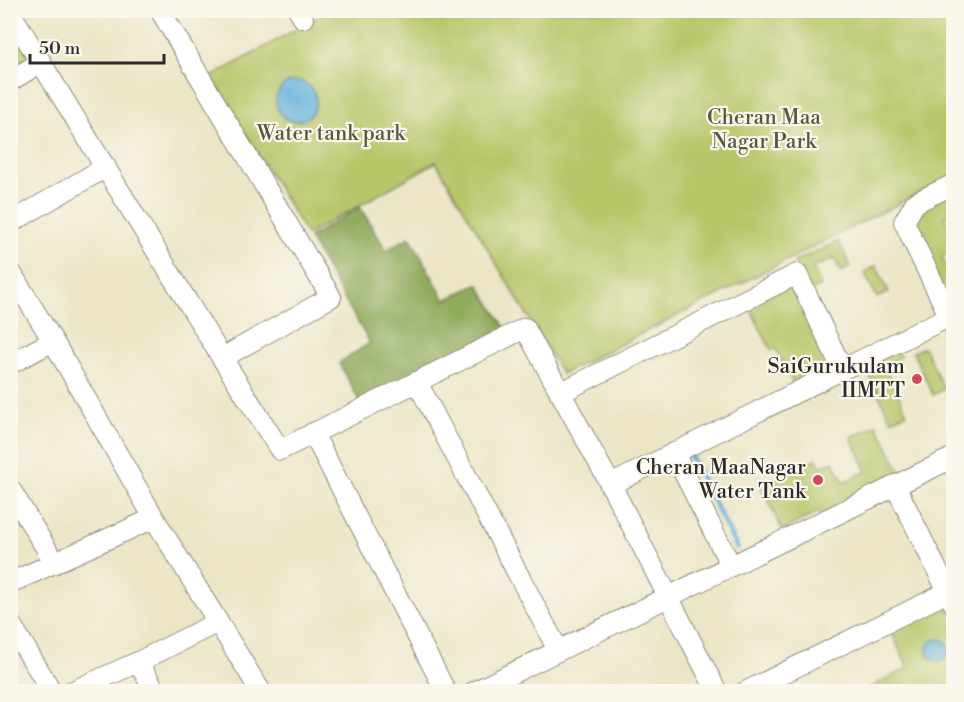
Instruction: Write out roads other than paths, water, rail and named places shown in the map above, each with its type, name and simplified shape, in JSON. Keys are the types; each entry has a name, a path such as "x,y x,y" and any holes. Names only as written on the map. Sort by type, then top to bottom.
{"street":[{"path":"160,10 331,297 222,358"},
{"path":"10,12 280,450 525,328 669,596 717,692"},
{"path":"10,81 41,62"},
{"path":"10,223 106,167"},
{"path":"610,485 838,371 952,318 904,222 915,204 954,184"},
{"path":"10,271 53,341 154,518 261,692"},
{"path":"558,390 797,274 838,371"},
{"path":"10,364 53,341"},
{"path":"417,382 558,650"},
{"path":"313,433 446,692"},
{"path":"674,453 731,566"},
{"path":"474,692 954,457"},
{"path":"745,692 951,598 895,485"},
{"path":"10,489 55,562"},
{"path":"10,583 154,518"},
{"path":"71,692 218,622"},
{"path":"10,623 52,692"},
{"path":"138,662 156,692"}],"water":[{"path":"296,81 304,82 310,87 315,93 315,109 310,115 304,120 296,121 288,120 282,115 277,109 276,101 277,93 282,87 288,82"},
{"path":"934,639 942,639 949,646 949,654 942,661 934,661 927,654 927,646"}],"waterway":[{"path":"695,453 690,455 737,548"}],"place":[{"name":"SaiGurukulam IIMTT","path":"917,379"},
{"name":"Cheran MaaNagar Water Tank","path":"818,480"}],"park label":[{"name":"Cheran Maa Nagar Park","path":"764,130"},
{"name":"Water tank park","path":"331,134"}]}
